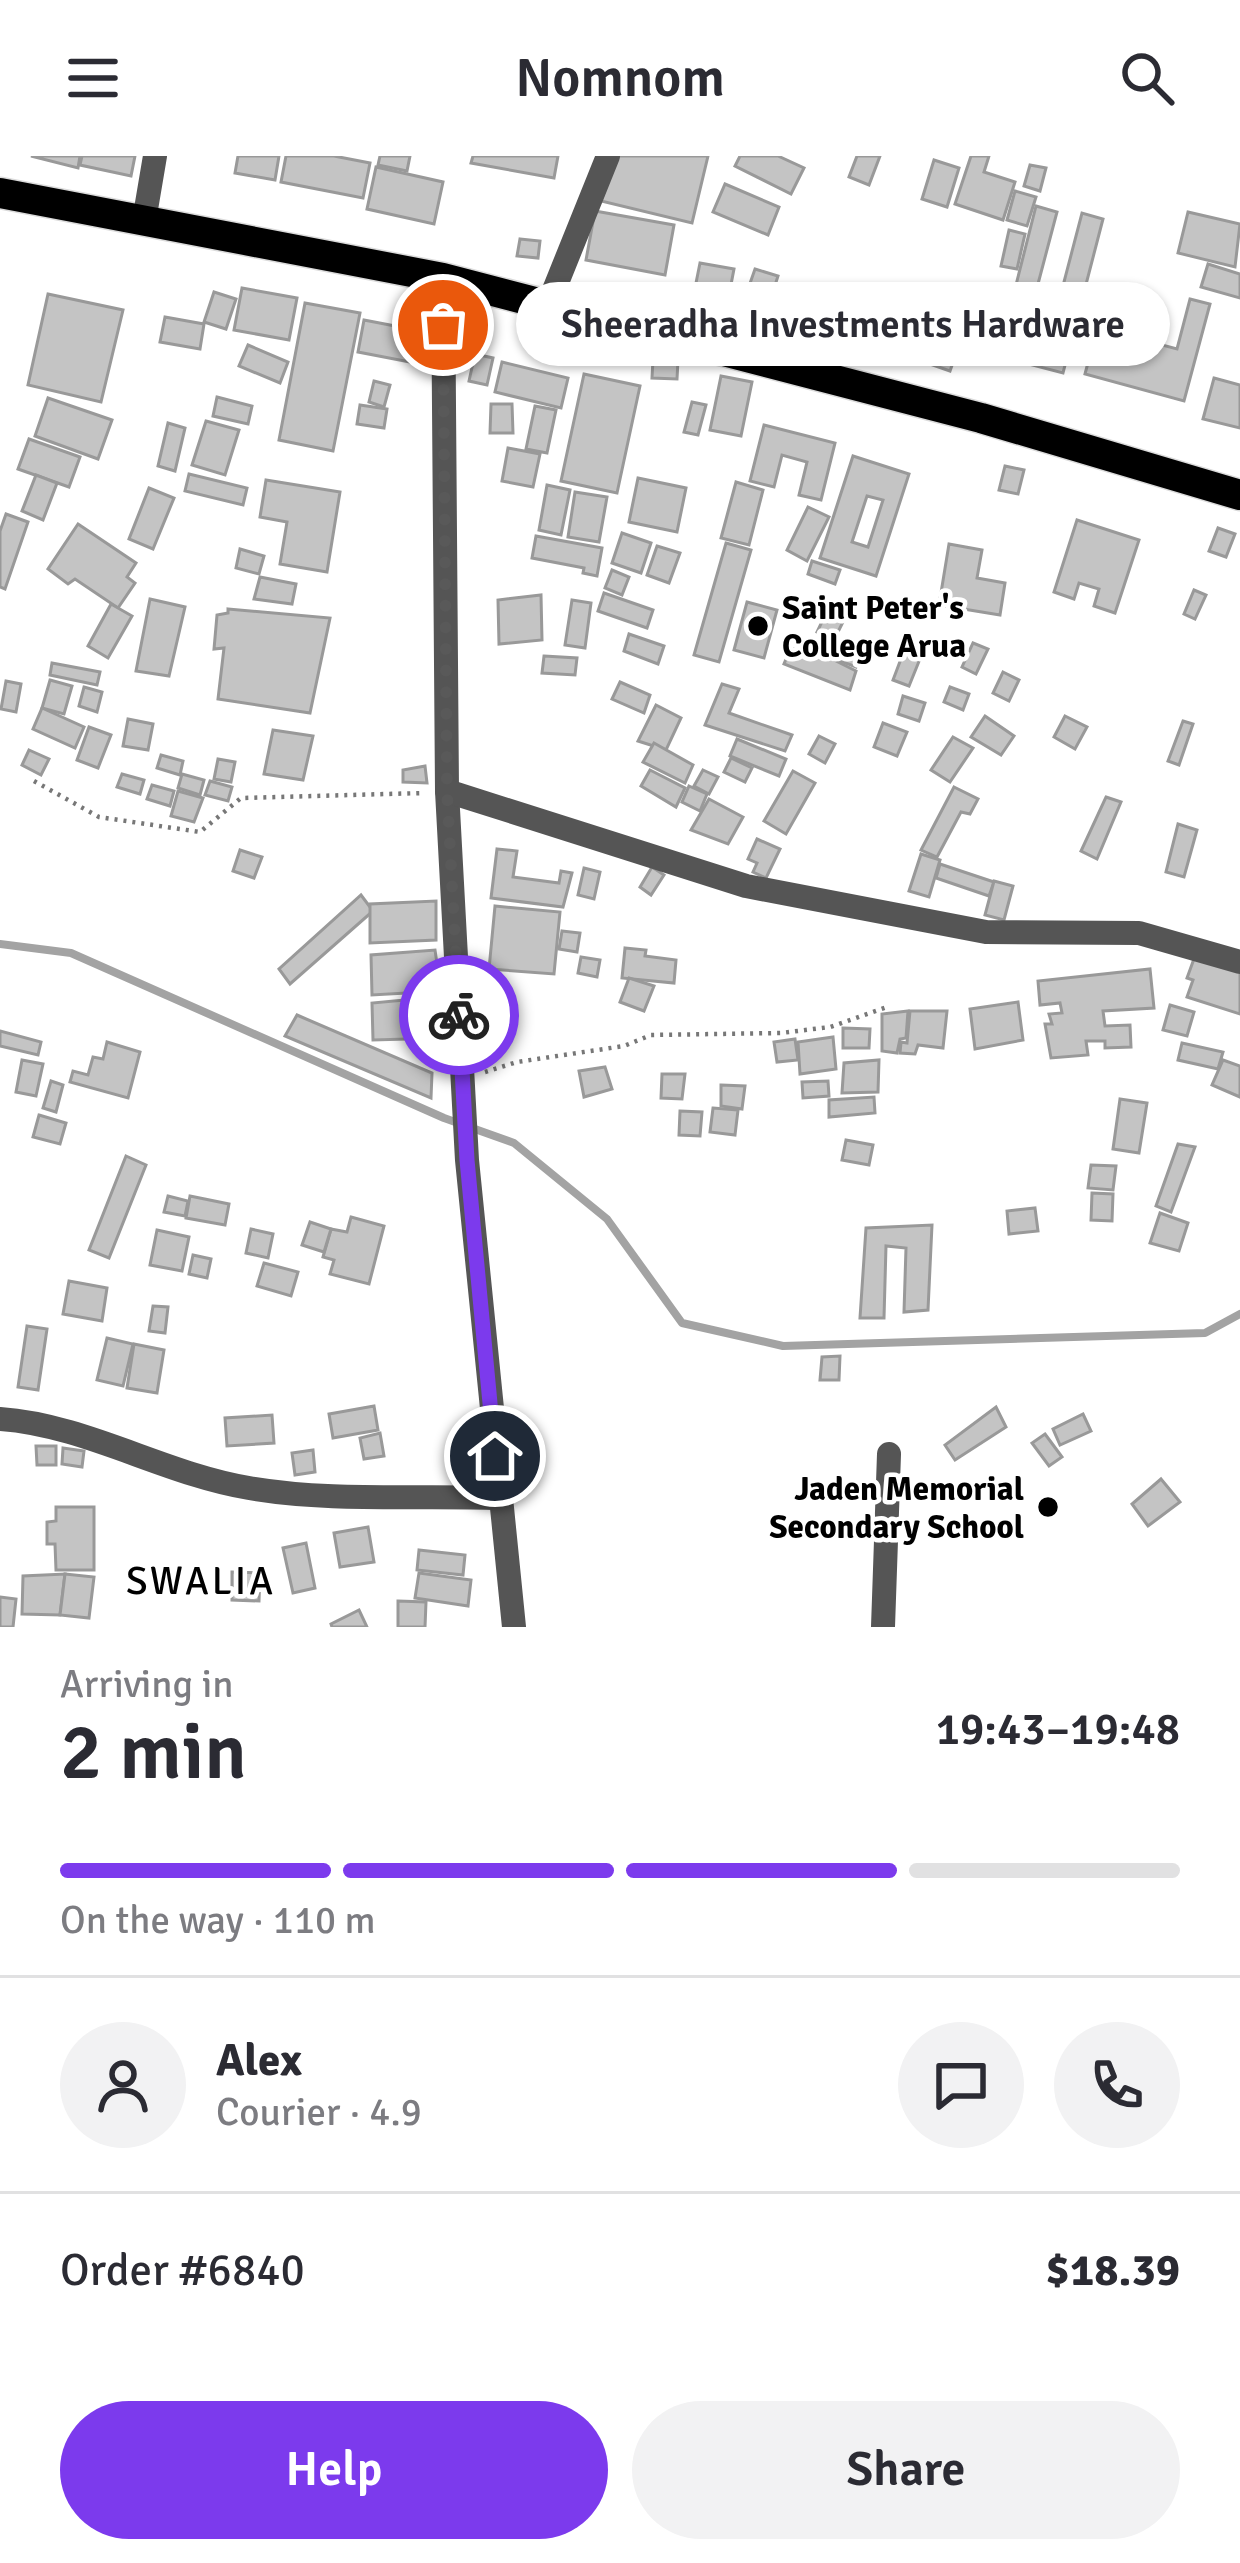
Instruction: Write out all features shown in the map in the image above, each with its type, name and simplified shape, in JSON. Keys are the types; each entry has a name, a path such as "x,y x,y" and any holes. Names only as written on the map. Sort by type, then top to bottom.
{"main road":[{"path":"0,193 443,278 981,418 1240,495"}],"street":[{"path":"144,221 155,156"},
{"path":"548,305 608,156"},
{"path":"443,278 447,791 467,1160 514,1627"},
{"path":"447,791 746,886 986,932 1139,934 1240,962"},
{"path":"0,1419 68,1432 157,1464 248,1488 309,1495 499,1498"},
{"path":"883,1627 890,1454"}],"path":[{"path":"34,781 99,817 200,832 241,798 447,791"},
{"path":"463,1080 517,1062 624,1046 651,1035 781,1034 830,1027 886,1007"}],"building":[{"path":"31,156 80,156 78,168"},
{"path":"82,156 135,156 131,176 80,165"},
{"path":"238,156 279,156 275,180 235,173"},
{"path":"286,156 334,156 370,163 363,198 281,182"},
{"path":"380,156 410,156 407,171 378,165"},
{"path":"473,156 558,156 554,178 471,163"},
{"path":"617,156 708,156 692,223 601,201"},
{"path":"740,156 778,156 804,168 791,194 735,166"},
{"path":"857,156 880,156 869,185 849,177"},
{"path":"971,156 989,156 984,172 1015,182 1003,220 955,204"},
{"path":"934,160 959,168 947,207 922,199"},
{"path":"1030,165 1046,168 1040,191 1024,186"},
{"path":"376,167 443,182 434,224 367,209"},
{"path":"725,184 779,207 768,235 713,212"},
{"path":"1015,191 1036,197 1027,226 1007,220"},
{"path":"1036,206 1057,212 1034,299 1058,305 1082,213 1103,219 1063,373 998,356"},
{"path":"595,211 674,225 665,275 586,260"},
{"path":"1188,212 1240,224 1235,267 1178,253"},
{"path":"1009,230 1025,234 1017,269 1001,266"},
{"path":"520,239 540,241 538,258 517,256"},
{"path":"700,263 734,269 729,295 695,288"},
{"path":"1208,264 1240,274 1240,298 1201,287"},
{"path":"755,269 778,276 765,317 741,309"},
{"path":"242,288 297,298 289,340 234,330"},
{"path":"214,292 236,299 226,329 204,322"},
{"path":"48,294 123,310 101,402 28,385"},
{"path":"1190,299 1210,304 1184,401 1085,374 1104,302 1124,307 1117,333 1177,349"},
{"path":"305,303 360,313 333,451 279,440"},
{"path":"165,317 204,324 200,349 160,342"},
{"path":"364,320 421,331 415,363 358,352"},
{"path":"983,332 1001,336 994,364 976,360"},
{"path":"916,337 957,351 950,371 910,357"},
{"path":"248,345 288,362 280,383 239,366"},
{"path":"475,354 493,358 487,385 469,381"},
{"path":"653,359 678,360 677,379 652,378"},
{"path":"502,362 568,378 561,408 495,392"},
{"path":"584,374 640,386 617,493 561,481"},
{"path":"721,376 752,382 741,436 710,430"},
{"path":"1214,378 1240,385 1240,428 1203,419"},
{"path":"374,381 390,385 384,407 369,402"},
{"path":"217,397 252,406 248,424 213,416"},
{"path":"48,398 112,420 98,459 35,436"},
{"path":"692,402 706,405 698,435 684,432"},
{"path":"491,404 512,404 513,433 490,433"},
{"path":"360,405 387,409 384,428 357,424"},
{"path":"535,406 556,410 547,453 526,449"},
{"path":"206,421 239,430 225,475 192,465"},
{"path":"168,423 185,428 175,471 158,466"},
{"path":"764,425 835,443 821,500 799,495 807,462 782,455 774,487 750,481"},
{"path":"29,439 80,457 69,487 18,469"},
{"path":"508,448 540,454 533,487 502,481"},
{"path":"853,456 909,474 876,576 820,558","holes":["867,496 883,500 868,547 852,542"]},
{"path":"1005,466 1024,470 1018,494 999,490"},
{"path":"189,474 247,488 243,505 185,491"},
{"path":"36,475 57,483 43,520 22,511"},
{"path":"638,478 686,488 677,532 629,522"},
{"path":"266,480 340,492 327,572 280,564 287,522 260,517"},
{"path":"736,482 763,490 749,545 721,538"},
{"path":"547,485 570,490 561,535 539,530"},
{"path":"149,488 174,498 153,549 129,539"},
{"path":"575,492 607,497 599,542 568,537"},
{"path":"808,507 829,517 807,561 787,550"},
{"path":"6,514 28,522 5,589 0,587 0,531"},
{"path":"1077,520 1139,540 1115,613 1094,606 1099,589 1079,583 1074,599 1054,592"},
{"path":"78,524 136,563 127,577 135,583 118,608 75,579 68,584 48,569"},
{"path":"1218,528 1235,534 1226,557 1209,551"},
{"path":"622,533 651,543 641,573 612,563"},
{"path":"536,536 602,548 597,576 583,573 584,568 532,558"},
{"path":"726,543 751,550 719,662 694,655"},
{"path":"949,544 982,550 977,578 1005,583 1000,615 939,605"},
{"path":"657,546 680,553 669,583 647,575"},
{"path":"240,549 264,556 259,574 236,568"},
{"path":"812,561 840,570 835,584 808,574"},
{"path":"612,570 629,577 622,595 605,588"},
{"path":"260,577 296,584 292,604 254,599"},
{"path":"1194,590 1206,595 1195,619 1184,614"},
{"path":"604,593 653,610 647,628 598,611"},
{"path":"541,595 542,640 499,644 498,600"},
{"path":"150,599 185,607 169,676 136,671"},
{"path":"572,600 591,603 585,648 565,645"},
{"path":"747,602 777,610 764,658 734,650"},
{"path":"111,604 132,616 108,658 88,646"},
{"path":"829,607 846,616 834,640 817,632"},
{"path":"228,609 330,618 310,713 218,699 224,648 214,649 217,615"},
{"path":"629,634 664,646 658,664 624,651"},
{"path":"794,640 856,671 850,690 784,664"},
{"path":"907,643 924,649 909,686 893,680"},
{"path":"973,643 988,649 976,674 962,667"},
{"path":"841,645 861,654 856,667 835,659"},
{"path":"544,656 577,658 575,675 542,673"},
{"path":"52,663 100,672 97,685 50,675"},
{"path":"1003,672 1019,680 1009,701 993,693"},
{"path":"50,680 72,686 64,714 42,708"},
{"path":"6,681 21,684 16,712 1,709"},
{"path":"620,682 650,695 644,713 612,699"},
{"path":"722,684 739,689 729,713 792,735 785,751 705,725"},
{"path":"84,687 102,692 97,712 79,706"},
{"path":"950,687 969,694 963,710 944,702"},
{"path":"903,696 925,703 919,721 898,714"},
{"path":"656,705 681,718 666,750 638,741"},
{"path":"42,708 84,727 75,748 33,729"},
{"path":"985,716 1014,736 1001,755 971,737"},
{"path":"1065,716 1087,727 1075,749 1054,737"},
{"path":"128,719 153,724 148,750 123,746"},
{"path":"1183,721 1193,724 1179,765 1168,761"},
{"path":"883,723 907,732 897,756 874,747"},
{"path":"89,727 111,735 98,768 77,760"},
{"path":"273,730 313,736 303,780 264,774"},
{"path":"819,736 835,744 825,763 809,754"},
{"path":"953,737 973,748 950,782 931,770"},
{"path":"737,739 786,759 779,776 730,756"},
{"path":"654,743 693,765 685,783 643,762"},
{"path":"29,750 49,759 41,775 22,765"},
{"path":"161,755 183,761 180,775 157,768"},
{"path":"731,758 752,768 745,782 724,772"},
{"path":"218,759 235,762 231,782 214,779"},
{"path":"425,766 427,783 403,782 403,770"},
{"path":"650,770 685,788 676,807 641,786"},
{"path":"703,770 718,777 709,794 694,786"},
{"path":"793,771 815,783 786,834 764,821"},
{"path":"122,774 144,780 140,794 117,787"},
{"path":"182,774 204,780 200,795 178,788"},
{"path":"210,781 232,787 228,801 205,795"},
{"path":"152,785 174,791 170,806 147,799"},
{"path":"689,786 707,794 700,811 682,802"},
{"path":"954,787 978,799 970,814 961,812 937,857 921,850"},
{"path":"178,791 203,798 194,822 171,816"},
{"path":"1106,797 1121,802 1097,859 1081,851"},
{"path":"709,799 743,817 728,844 691,830"},
{"path":"1178,824 1197,830 1184,877 1166,872"},
{"path":"757,839 780,849 766,878 753,872 757,863 748,859"},
{"path":"497,849 517,851 513,877 559,883 561,871 572,873 563,907 491,898"},
{"path":"240,850 262,857 254,878 233,871"},
{"path":"921,854 940,860 929,897 909,891"},
{"path":"940,864 994,882 989,896 936,878"},
{"path":"652,867 664,875 651,895 640,887"},
{"path":"584,868 600,872 594,899 578,895"},
{"path":"994,881 1013,886 1004,920 985,915"},
{"path":"361,895 373,911 290,984 279,969"},
{"path":"436,901 436,940 370,943 370,904"},
{"path":"495,906 560,912 554,974 489,969"},
{"path":"562,931 580,933 577,952 559,949"},
{"path":"625,948 676,960 674,983 622,978"},
{"path":"435,950 441,991 372,995 371,955"},
{"path":"1195,956 1240,968 1240,1014 1187,997 1193,980 1187,978"},
{"path":"581,957 600,960 597,977 578,973"},
{"path":"1150,969 1154,1008 1103,1011 1105,1026 1130,1025 1131,1047 1105,1048 1105,1041 1086,1041 1088,1055 1051,1058 1045,1024 1052,1024 1049,1014 1062,1013 1060,1003 1040,1005 1038,981"},
{"path":"629,978 654,986 644,1011 620,1002"},
{"path":"437,997 442,1038 373,1040 372,1003"},
{"path":"1018,1002 1023,1040 975,1049 970,1009"},
{"path":"1170,1005 1194,1012 1187,1036 1163,1030"},
{"path":"908,1011 906,1038 900,1039 897,1053 882,1051 882,1014"},
{"path":"910,1011 947,1011 943,1048 918,1045 915,1054 900,1053 901,1042 907,1043"},
{"path":"297,1015 432,1073 431,1098 285,1036"},
{"path":"843,1028 870,1029 869,1048 843,1048"},
{"path":"0,1031 41,1042 38,1055 0,1046"},
{"path":"833,1037 836,1069 800,1074 798,1042"},
{"path":"795,1039 798,1060 777,1062 774,1042"},
{"path":"107,1042 140,1052 128,1098 70,1082 73,1071 88,1075 93,1057 103,1059"},
{"path":"1182,1043 1223,1052 1218,1069 1178,1060"},
{"path":"22,1060 43,1064 36,1096 16,1092"},
{"path":"879,1060 878,1092 842,1093 844,1063"},
{"path":"1223,1060 1240,1066 1240,1097 1212,1085"},
{"path":"605,1067 612,1089 584,1097 579,1071"},
{"path":"662,1074 685,1074 682,1099 661,1098"},
{"path":"51,1081 63,1085 56,1112 43,1108"},
{"path":"828,1081 829,1096 803,1098 802,1082"},
{"path":"721,1085 745,1086 742,1109 721,1106"},
{"path":"874,1097 875,1113 829,1117 829,1100"},
{"path":"1120,1099 1147,1103 1139,1153 1113,1149"},
{"path":"713,1108 738,1110 735,1135 710,1132"},
{"path":"680,1111 702,1112 700,1136 679,1135"},
{"path":"39,1115 66,1123 60,1144 33,1137"},
{"path":"846,1140 873,1145 869,1165 842,1160"},
{"path":"1178,1144 1195,1147 1171,1212 1156,1206"},
{"path":"126,1156 146,1165 109,1258 89,1250"},
{"path":"1091,1165 1116,1166 1113,1190 1088,1188"},
{"path":"1092,1193 1113,1194 1112,1221 1091,1220"},
{"path":"168,1196 188,1201 185,1216 164,1212"},
{"path":"190,1196 229,1204 225,1225 186,1218"},
{"path":"1035,1208 1038,1231 1009,1234 1007,1211"},
{"path":"1160,1213 1188,1223 1179,1251 1150,1243"},
{"path":"351,1217 384,1226 369,1284 330,1274 334,1260 323,1257 331,1229 347,1232"},
{"path":"310,1222 331,1229 324,1252 302,1245"},
{"path":"932,1225 928,1310 904,1312 906,1248 886,1246 884,1318 860,1318 866,1228"},
{"path":"251,1229 273,1234 268,1258 246,1253"},
{"path":"157,1230 189,1237 182,1271 150,1265"},
{"path":"193,1255 211,1259 207,1278 189,1274"},
{"path":"264,1263 298,1272 291,1296 257,1286"},
{"path":"69,1281 107,1288 102,1321 63,1314"},
{"path":"153,1306 168,1307 165,1333 149,1331"},
{"path":"27,1326 47,1329 38,1390 18,1387"},
{"path":"107,1338 133,1344 123,1386 97,1380"},
{"path":"134,1344 164,1350 157,1393 127,1388"},
{"path":"840,1356 839,1380 820,1380 822,1357"},
{"path":"374,1406 378,1430 333,1438 329,1414"},
{"path":"996,1407 1006,1427 955,1460 945,1445"},
{"path":"1083,1414 1091,1431 1060,1445 1053,1429"},
{"path":"272,1415 274,1443 227,1446 225,1418"},
{"path":"380,1433 384,1456 364,1459 360,1438"},
{"path":"1045,1434 1062,1457 1049,1466 1032,1443"},
{"path":"36,1446 56,1446 56,1465 37,1465"},
{"path":"63,1448 84,1451 82,1467 62,1464"},
{"path":"313,1450 315,1472 295,1475 292,1453"},
{"path":"1161,1479 1180,1502 1148,1526 1132,1504"},
{"path":"56,1507 94,1507 94,1570 56,1570 55,1544 47,1544 47,1522 56,1521"},
{"path":"368,1527 374,1562 340,1567 334,1533"},
{"path":"306,1543 315,1588 293,1593 283,1548"},
{"path":"419,1550 465,1555 463,1575 417,1570"},
{"path":"232,1572 260,1573 259,1601 232,1600"},
{"path":"419,1573 471,1580 468,1606 415,1598"},
{"path":"65,1574 60,1615 22,1614 23,1576"},
{"path":"65,1574 94,1577 89,1618 60,1615"},
{"path":"0,1597 16,1599 13,1627 0,1627"},
{"path":"398,1601 426,1602 425,1627 398,1627"},
{"path":"359,1610 367,1627 332,1627 331,1624"}],"waterway":[{"path":"0,944 71,953 444,1118 514,1143 607,1219 682,1323 783,1346 1205,1333 1240,1314"}],"way so far":[{"path":"443,325 447,791 459,1015"}],"place":[{"name":"Sheeradha Investments Hardware","path":"443,325"},
{"name":"Saint Peter's College Arua","path":"758,626"},
{"name":"Jaden Memorial Secondary School","path":"1048,1507"}],"district":[{"name":"SWALIA","path":"201,1580"}],"route":[{"path":"459,1015 467,1160 495,1456"}]}
